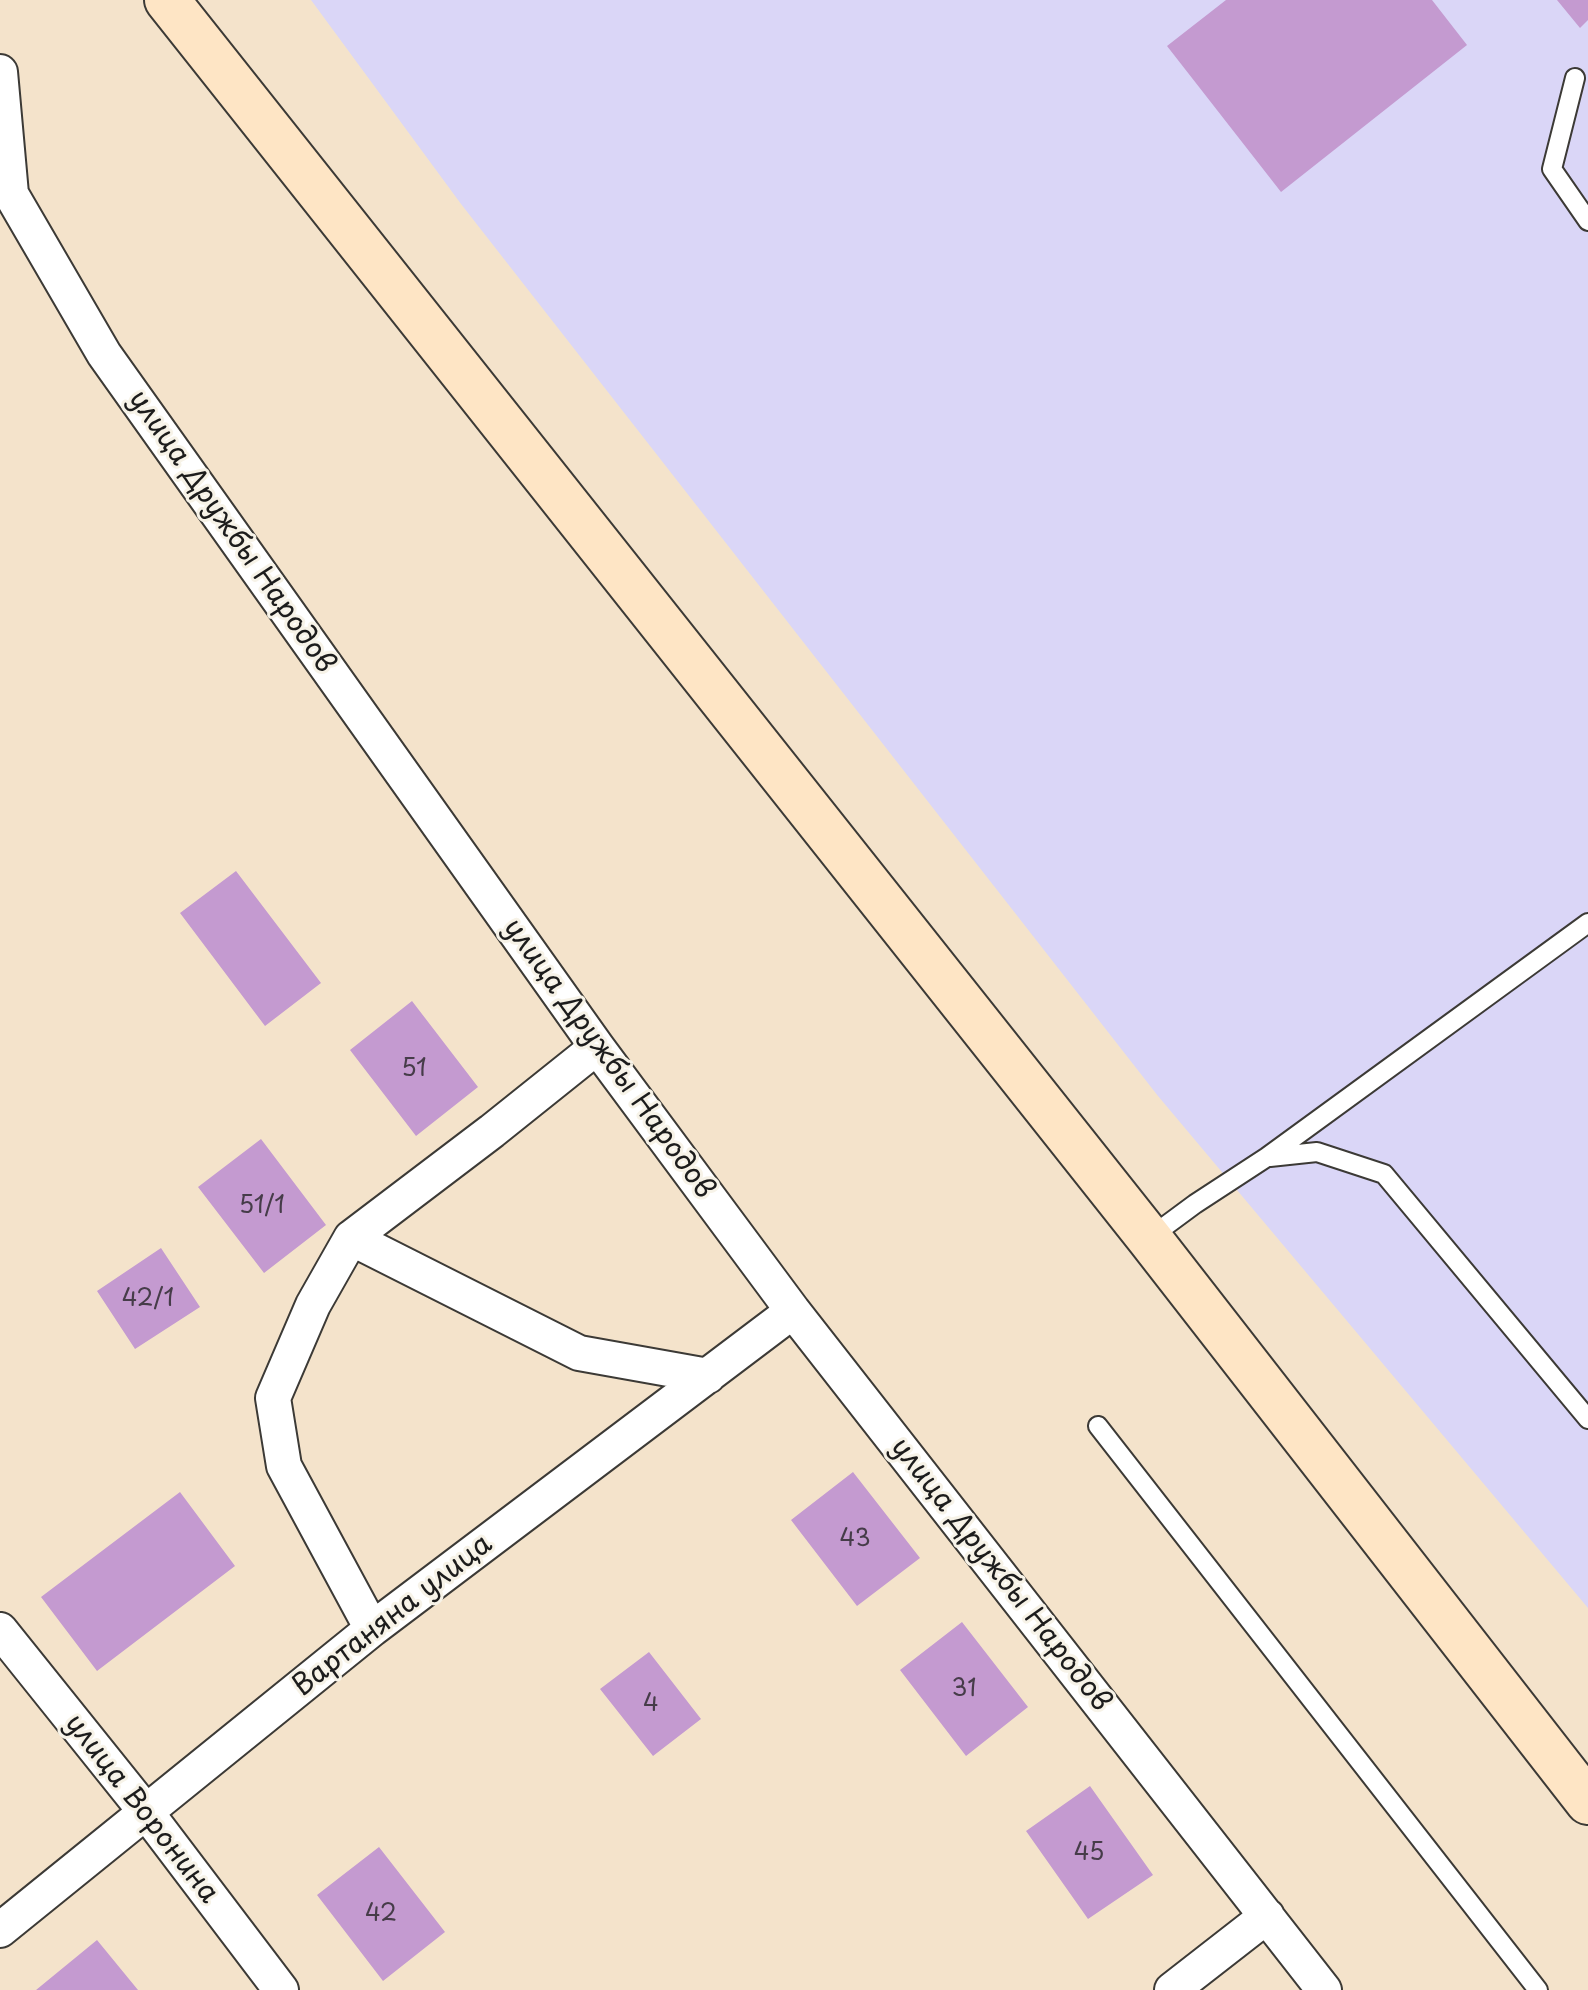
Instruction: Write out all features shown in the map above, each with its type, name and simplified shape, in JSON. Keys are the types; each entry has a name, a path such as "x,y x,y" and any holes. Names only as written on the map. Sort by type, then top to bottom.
{"street":[{"path":"167,0 1149,1238 1588,1802"},
{"name":"улица Дружбы Народов","path":"0,72 11,194 104,354 597,1047 793,1311 1324,1990"},
{"path":"372,1629 284,1466 273,1398 313,1305 351,1238 597,1047"},
{"path":"351,1238 579,1353 708,1376"},
{"name":"Вартаняна улица","path":"0,1930 372,1629 793,1311"},
{"name":"улица Воронина","path":"0,1630 146,1812 281,1990"},
{"path":"1172,1990 1267,1916"}],"lane":[{"path":"1575,78 1552,169 1588,221"},
{"path":"1149,1238 1267,1157 1588,923"},
{"path":"1267,1157 1317,1152 1384,1174 1588,1419"},
{"path":"1098,1426 1538,1990"}],"shaded area":[{"path":"311,0 1588,0 1588,1608 1158,1096 461,204"}],"building":[{"path":"1226,0 1432,0 1467,45 1281,192 1167,46"},
{"path":"1557,0 1588,0 1588,20 1580,28"},
{"path":"236,871 321,983 265,1026 180,913"},
{"path":"412,1001 478,1087 416,1136 350,1050"},
{"path":"261,1139 326,1225 264,1273 198,1187"},
{"path":"161,1248 200,1307 135,1349 97,1291"},
{"path":"853,1472 920,1558 857,1606 791,1520"},
{"path":"180,1492 235,1566 97,1671 41,1597"},
{"path":"962,1622 1028,1707 966,1756 900,1670"},
{"path":"649,1652 701,1719 653,1756 600,1689"},
{"path":"1090,1786 1153,1875 1088,1919 1026,1831"},
{"path":"379,1847 445,1932 383,1981 317,1895"},
{"path":"97,1940 138,1990 36,1990"}]}
